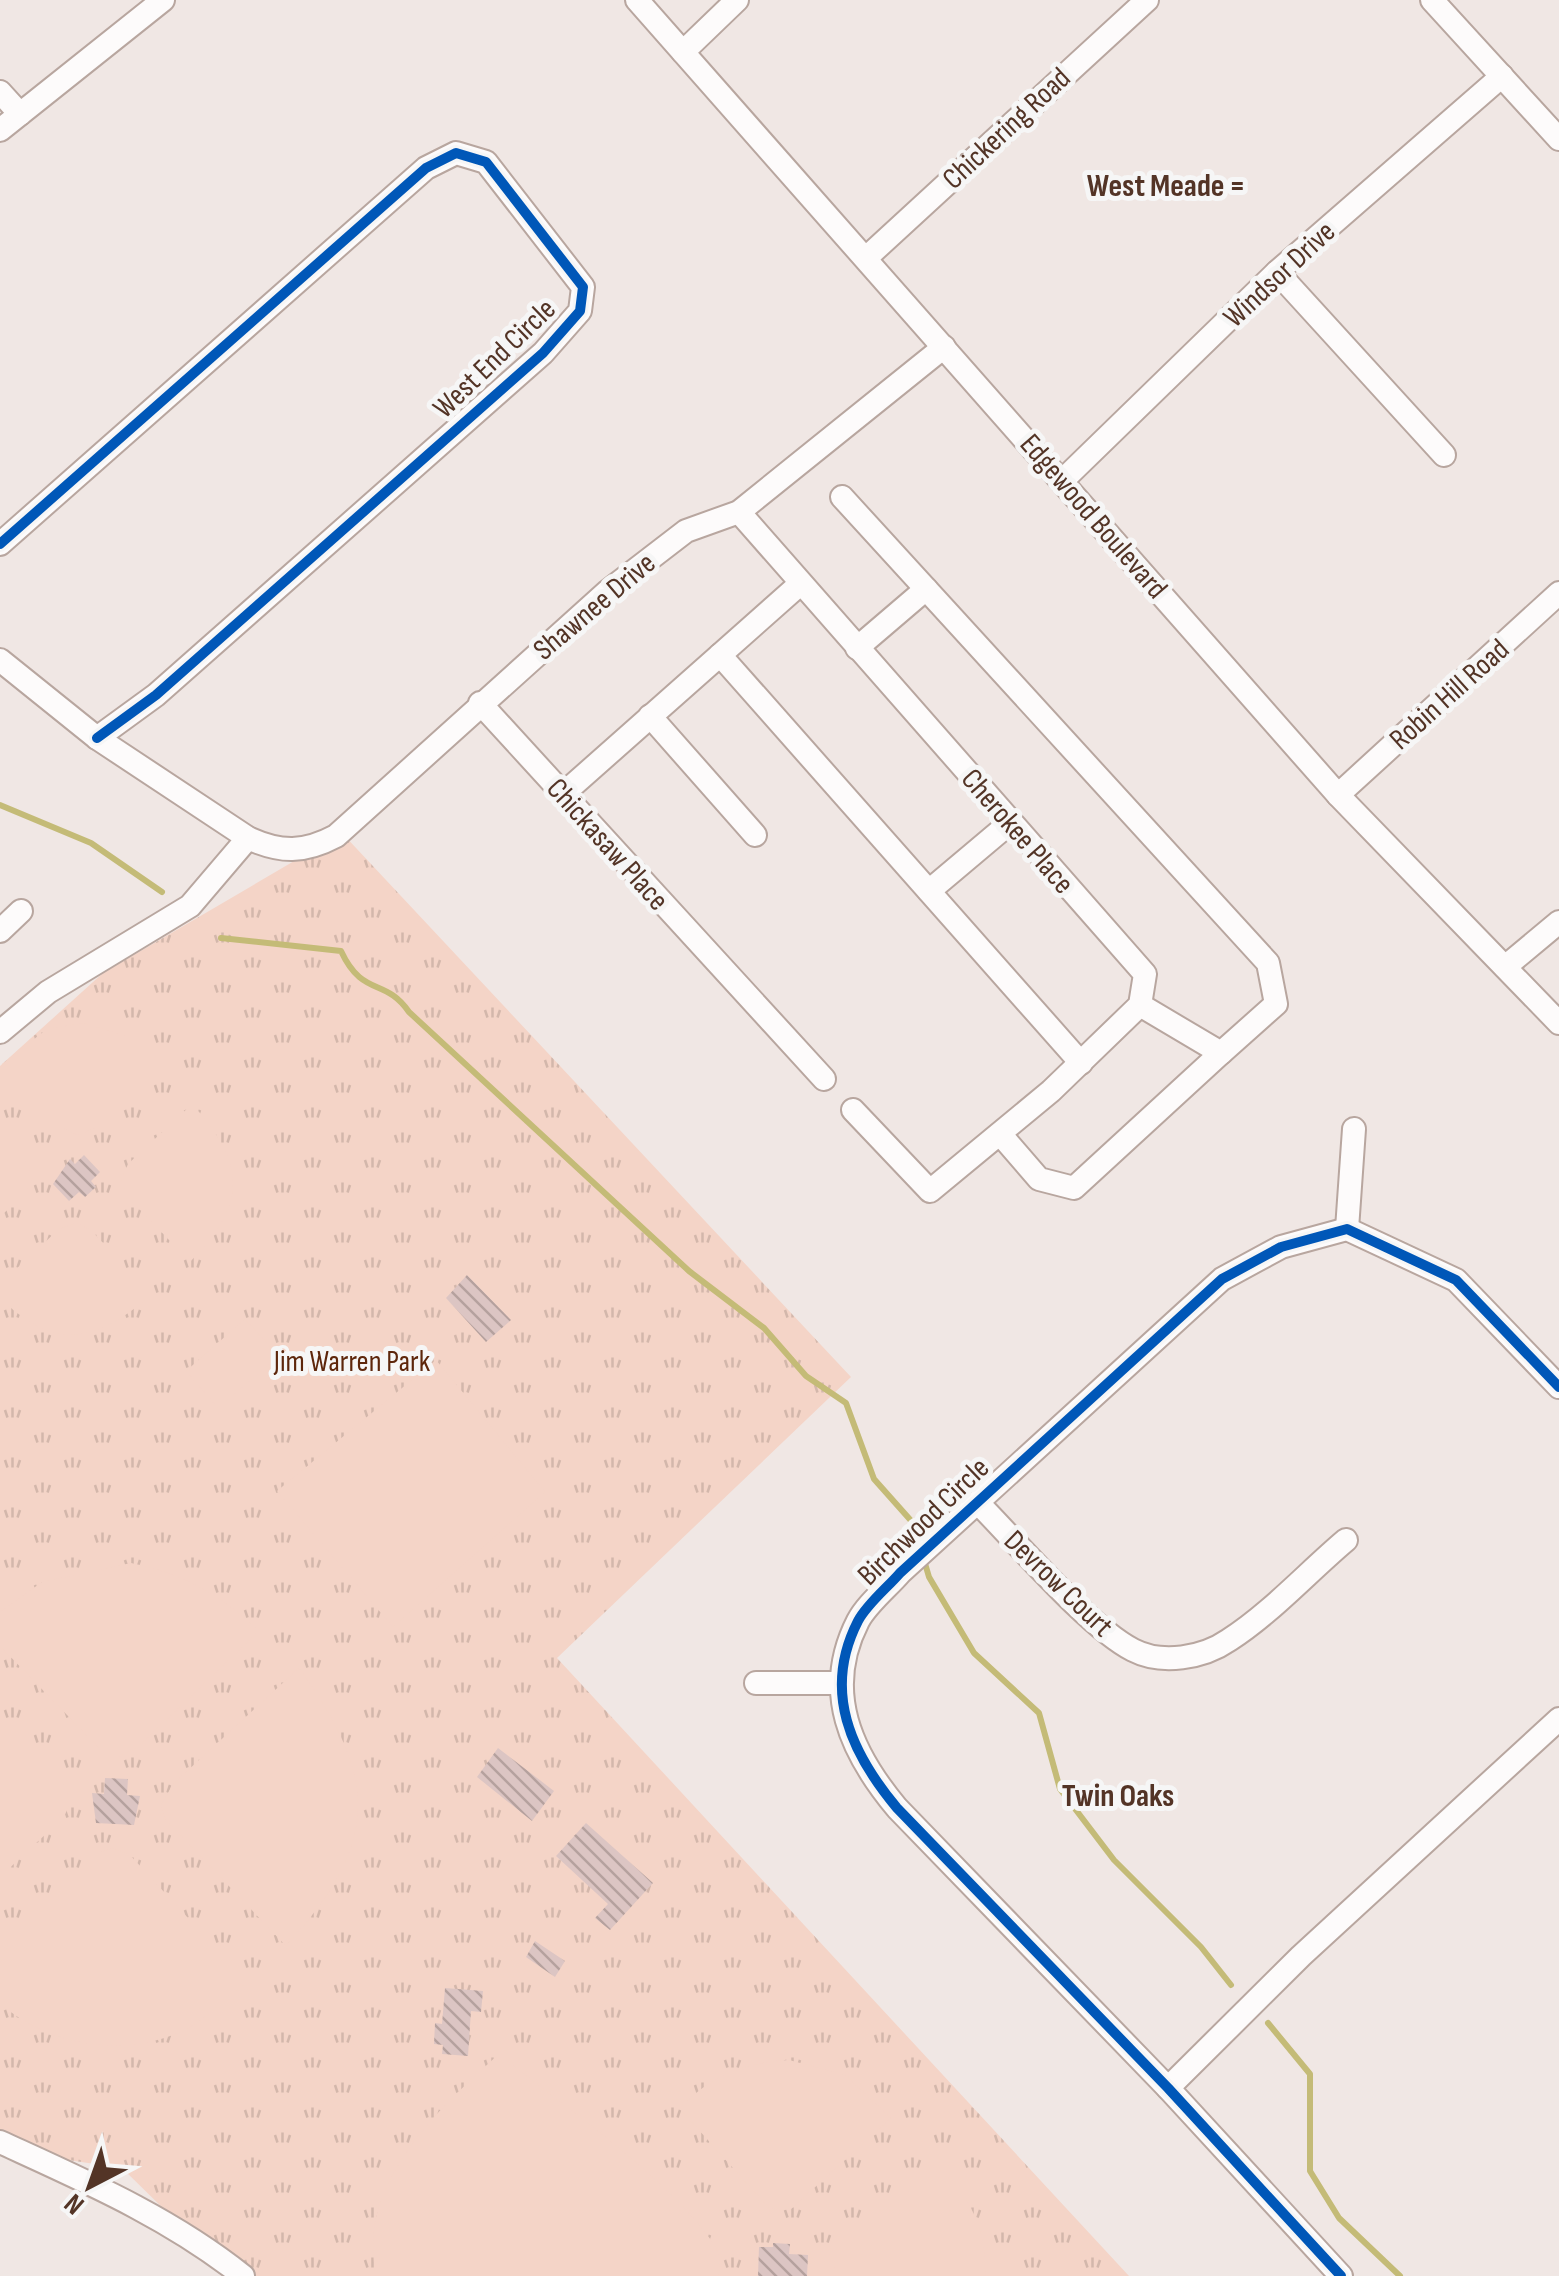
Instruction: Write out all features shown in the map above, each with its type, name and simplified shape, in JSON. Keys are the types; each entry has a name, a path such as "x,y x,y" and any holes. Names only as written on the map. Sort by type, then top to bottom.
{"street":[{"path":"0,130 164,0"},
{"name":"Edgewood Boulevard","path":"637,0 1338,795 1559,1023"},
{"path":"683,52 736,0"},
{"name":"Chickering Road","path":"866,258 1147,0"},
{"path":"1432,0 1559,140"},
{"name":"Windsor Drive","path":"1063,480 1278,272 1502,76"},
{"path":"0,92 20,114"},
{"name":"West End Circle","path":"0,544 426,168 456,153 486,162 583,287 580,311 543,354 156,695 97,738"},
{"path":"1278,272 1444,454"},
{"name":"Shawnee Drive","path":"0,660 97,738 248,838 269,848 297,852 336,836 608,591 686,530 739,512 944,346"},
{"path":"842,497 1268,963 1276,1004 1074,1188 1039,1179 996,1138"},
{"name":"Cherokee Place","path":"739,512 1145,974 1140,1006"},
{"path":"563,794 800,584"},
{"path":"857,648 926,589"},
{"name":"Robin Hill Road","path":"1338,795 1559,592"},
{"path":"720,656 1081,1062"},
{"name":"Chickasaw Place","path":"480,703 824,1078"},
{"path":"650,716 754,835"},
{"path":"928,891 1010,822"},
{"path":"0,1032 48,992 190,906 248,838"},
{"path":"0,931 21,911"},
{"path":"1505,968 1559,922"},
{"path":"853,1110 930,1191 996,1138 1140,1006 1221,1053"},
{"path":"1354,1130 1347,1229 1456,1280 1559,1387"},
{"name":"Birchwood Circle","path":"1341,2276 1168,2088 886,1796 866,1770 844,1722 839,1682 859,1619 900,1573 1222,1279 1280,1247 1347,1229"},
{"name":"Devrow Court","path":"977,1502 1102,1628 1135,1652 1170,1659 1199,1654 1228,1641 1346,1540"},
{"path":"756,1683 839,1682"},
{"path":"1168,2088 1301,1956 1559,1719"},
{"path":"0,2142 146,2210 192,2236 243,2276"}],"green space":[{"name":"Jim Warren Park","path":"342,833 851,1377 557,1658 1129,2276 232,2276 122,2168 0,2150 0,1066 103,973"},
{"path":"84,1023 125,1036 160,1067 95,1128 78,1135 62,1128 2,1064 47,1029"},
{"path":"192,1104 223,1146 233,1184 222,1221 190,1262 128,1197 121,1179 128,1164"},
{"path":"0,1134 25,1160 33,1178 25,1193 0,1217"},
{"path":"76,1223 91,1230 151,1295 94,1331 58,1333 20,1315 0,1298 0,1284 59,1229"},
{"path":"245,1319 279,1356 218,1408 186,1371"},
{"path":"436,1360 545,1492 393,1627 277,1491"},
{"path":"131,1563 200,1587 259,1631 138,1747 117,1758 101,1750 0,1646 0,1612 42,1582"},
{"path":"299,1668 344,1744 355,1778 358,1811 352,1843 339,1875 286,1946 166,1820 161,1805 173,1784"},
{"path":"0,1717 63,1783 71,1801 64,1817 0,1877"},
{"path":"113,1848 130,1855 247,1982 184,2030 161,2039 113,2046 88,2044 40,2029 0,2003 0,1948 101,1852"},
{"path":"499,2054 668,2191 714,2244 720,2262 718,2276 375,2276 374,2229 391,2178 421,2132"},
{"path":"789,2060 845,2075 891,2118 790,2210 769,2208 680,2109 703,2088 729,2073"},
{"path":"936,2166 958,2189 974,2215 983,2244 985,2276 842,2276 834,2267 840,2255"}],"building":[{"path":"84,1155 100,1172 91,1181 96,1187 85,1197 79,1192 69,1201 53,1184 70,1159 75,1164"},
{"path":"467,1275 511,1320 486,1342 446,1298"},
{"path":"498,1748 554,1791 532,1821 477,1777"},
{"path":"105,1778 128,1779 127,1795 140,1796 134,1825 96,1823 92,1793 104,1794"},
{"path":"586,1823 653,1883 610,1930 595,1918 608,1904 556,1856"},
{"path":"535,1941 565,1961 555,1977 526,1957"},
{"path":"445,1988 483,1991 481,2012 471,2011 468,2056 442,2054 443,2045 434,2044 435,2023 442,2024"},
{"path":"773,2243 790,2244 789,2254 808,2255 807,2276 758,2276 759,2247 773,2247"}],"waterway":[{"path":"0,805 91,843 162,892"},
{"path":"221,938 341,951 349,966 366,982 400,1001 689,1271 764,1328 806,1376 846,1403 874,1479 914,1524 921,1548"},
{"path":"924,1560 929,1577 974,1653 1039,1713 1060,1789 1114,1860 1201,1947 1231,1985"},
{"path":"1268,2023 1310,2074 1310,2171 1339,2218 1400,2276"}],"cycle path":[{"path":"0,544 426,168 456,153 486,162 583,287 580,311 543,353 156,695 97,738"},
{"path":"1341,2276 1168,2088 897,1808 866,1765 847,1720 842,1696 847,1647 862,1615 900,1573 1222,1279 1281,1247 1347,1229 1456,1280 1559,1387"}],"district":[{"name":"West Meade =","path":"1166,185"},
{"name":"Twin Oaks","path":"1118,1795"}]}
